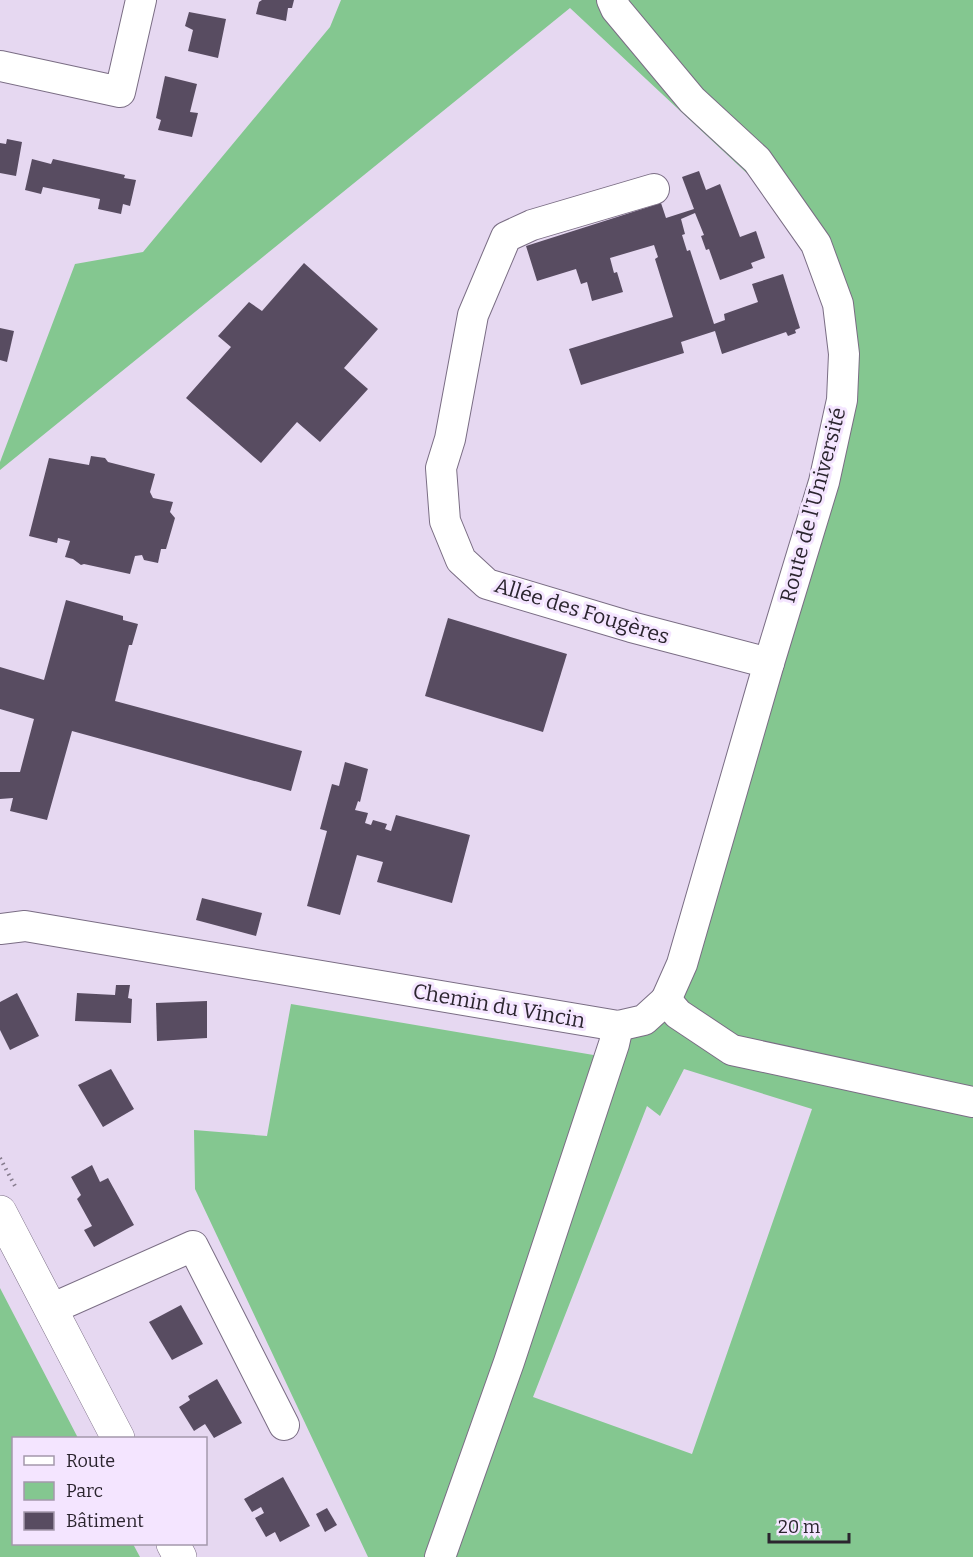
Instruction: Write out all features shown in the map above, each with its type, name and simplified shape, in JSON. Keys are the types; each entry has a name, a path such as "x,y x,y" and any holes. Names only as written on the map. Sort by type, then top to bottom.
{"main road":[{"path":"0,1212 117,1437"}],"street":[{"path":"0,66 120,92 141,0"},
{"name":"Route de l'Université","path":"612,0 616,9 692,100 757,160 816,244 838,303 844,354 842,400 824,482 682,964 666,1000"},
{"name":"Allée des Fougères","path":"654,189 532,225 506,237 473,315 450,439 441,468 445,521 461,560 487,584 631,627 769,663"},
{"name":"Chemin du Vincin","path":"12,927 618,1026 644,1020 666,1000"},
{"path":"666,1000 678,1014 732,1050 973,1102"},
{"path":"440,1557 516,1339 618,1026"},
{"path":"51,1309 193,1246 285,1425"}],"green space":[{"path":"341,0 973,0 973,1557 368,1557 195,1189 194,1130 267,1136 291,1004 623,1060 632,1012 661,990 830,418 828,311 805,250 769,194 570,8 0,470 0,462 75,264 143,252 330,27","holes":["684,1069 812,1109 692,1454 533,1397 647,1106 660,1116"]},
{"path":"0,1288 77,1437 12,1437 12,1545 134,1545 140,1557 0,1557"}],"building":[{"path":"262,0 294,0 292,8 288,8 286,21 256,14 259,2"},
{"path":"189,12 226,19 218,58 188,51 193,30 185,26"},
{"path":"165,76 197,84 190,112 198,113 192,137 158,130 161,120 156,118"},
{"path":"7,139 22,142 16,176 0,173 0,143 6,144"},
{"path":"32,159 51,164 53,159 125,175 124,178 136,180 130,206 123,204 121,214 98,209 100,199 43,187 41,194 25,190"},
{"path":"699,171 706,190 720,184 740,237 756,231 765,258 751,263 753,268 720,280 709,249 706,250 701,236 704,235 695,213 681,219 685,234 682,235 687,251 690,250 714,324 725,320 724,314 758,302 752,284 783,274 800,328 795,330 796,333 788,336 786,332 722,354 715,331 681,342 684,353 581,385 569,349 673,317 655,259 658,257 654,245 610,258 623,292 592,301 587,282 581,284 576,269 537,281 526,246 661,203 666,218 694,209 682,177"},
{"path":"304,263 378,329 344,368 368,389 320,442 297,422 261,463 186,398 231,347 218,336 249,302 262,311"},
{"path":"0,328 14,331 7,362 0,360"},
{"path":"91,456 105,458 108,462 155,474 150,492 153,498 173,502 170,512 175,518 166,549 161,549 158,563 144,560 142,555 135,556 130,574 81,565 65,557 70,541 58,538 57,543 29,536 49,458 89,465"},
{"path":"66,600 123,616 123,620 138,624 132,645 129,645 115,701 302,751 291,791 72,731 47,820 10,811 13,798 0,799 0,772 20,772 34,719 0,709 0,667 44,680"},
{"path":"448,618 567,654 543,732 425,696"},
{"path":"345,762 368,769 360,802 358,801 355,810 368,813 365,823 371,825 373,820 387,824 385,829 391,831 396,815 470,835 452,903 377,882 383,862 357,855 340,915 307,906 327,831 320,829 332,784 339,786"},
{"path":"202,898 262,913 256,936 196,920"},
{"path":"116,985 130,985 128,998 132,999 131,1023 75,1021 77,993 115,995"},
{"path":"17,993 39,1036 10,1050 0,1030 0,1002"},
{"path":"207,1001 207,1038 157,1041 156,1003"},
{"path":"111,1069 134,1109 103,1127 78,1085"},
{"path":"92,1165 100,1182 108,1178 134,1225 94,1247 84,1230 92,1226 77,1199 81,1195 71,1177"},
{"path":"181,1305 203,1344 172,1360 149,1322"},
{"path":"217,1379 242,1423 214,1438 205,1424 194,1431 179,1407 190,1400 188,1396"},
{"path":"283,1477 310,1526 280,1542 275,1532 266,1537 255,1518 264,1513 261,1507 252,1512 244,1499"},
{"path":"327,1508 337,1525 325,1532 316,1514"}]}
